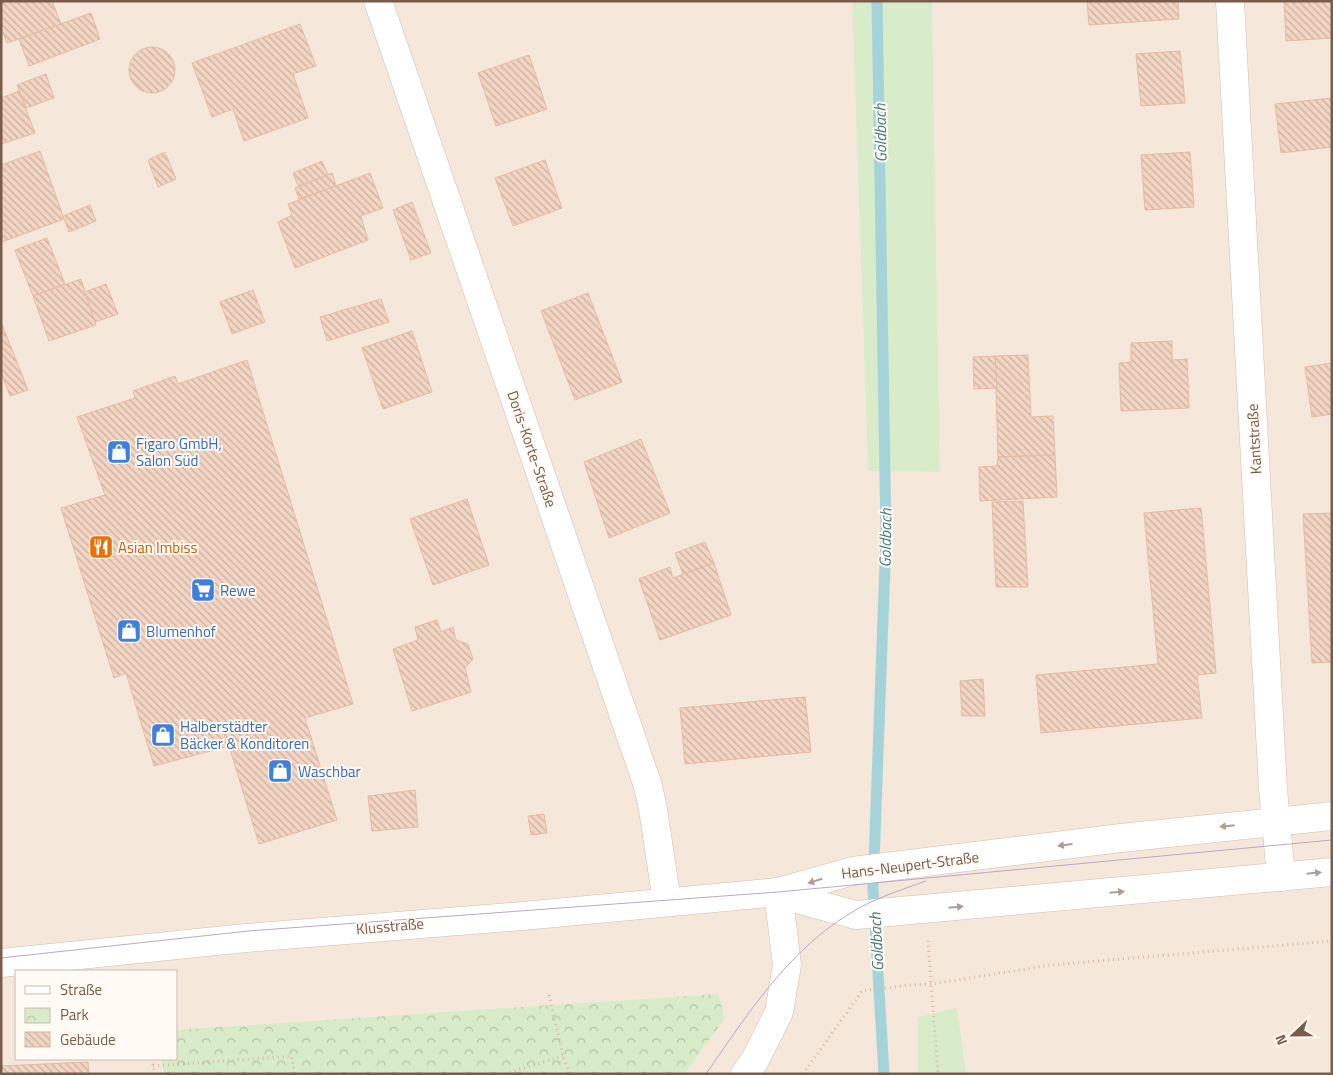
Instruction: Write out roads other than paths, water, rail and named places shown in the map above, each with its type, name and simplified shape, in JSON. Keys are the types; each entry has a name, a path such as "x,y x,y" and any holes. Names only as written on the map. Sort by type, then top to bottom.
{"street":[{"name":"Doris-Korte-Straße","path":"378,1 648,786 667,902"},
{"name":"Kantstraße","path":"1230,1 1275,821 1281,877"},
{"name":"Hans-Neupert-Straße","path":"778,892 853,871 1275,821 1332,816"},
{"path":"745,1074 755,1060 780,1012 787,965 778,892 793,898 856,915 1332,872"},
{"name":"Klusstraße","path":"1,963 246,938 523,916 778,892"}],"waterway":[{"name":"Goldbach","path":"877,1 886,537 873,889 884,1074"}],"tram line":[{"path":"1,958 248,931 778,892 1332,840"},
{"path":"706,1074 753,1007 787,966 806,947 827,929 867,904 926,881"}],"place":[{"name":"Figaro GmbH, Salon Süd","path":"119,452"},
{"name":"Asian Imbiss","path":"101,547"},
{"name":"Rewe","path":"203,590"},
{"name":"Blumenhof","path":"129,631"},
{"name":"Halberstädter Bäcker & Konditoren","path":"163,735"},
{"name":"Waschbar","path":"280,771"}]}
